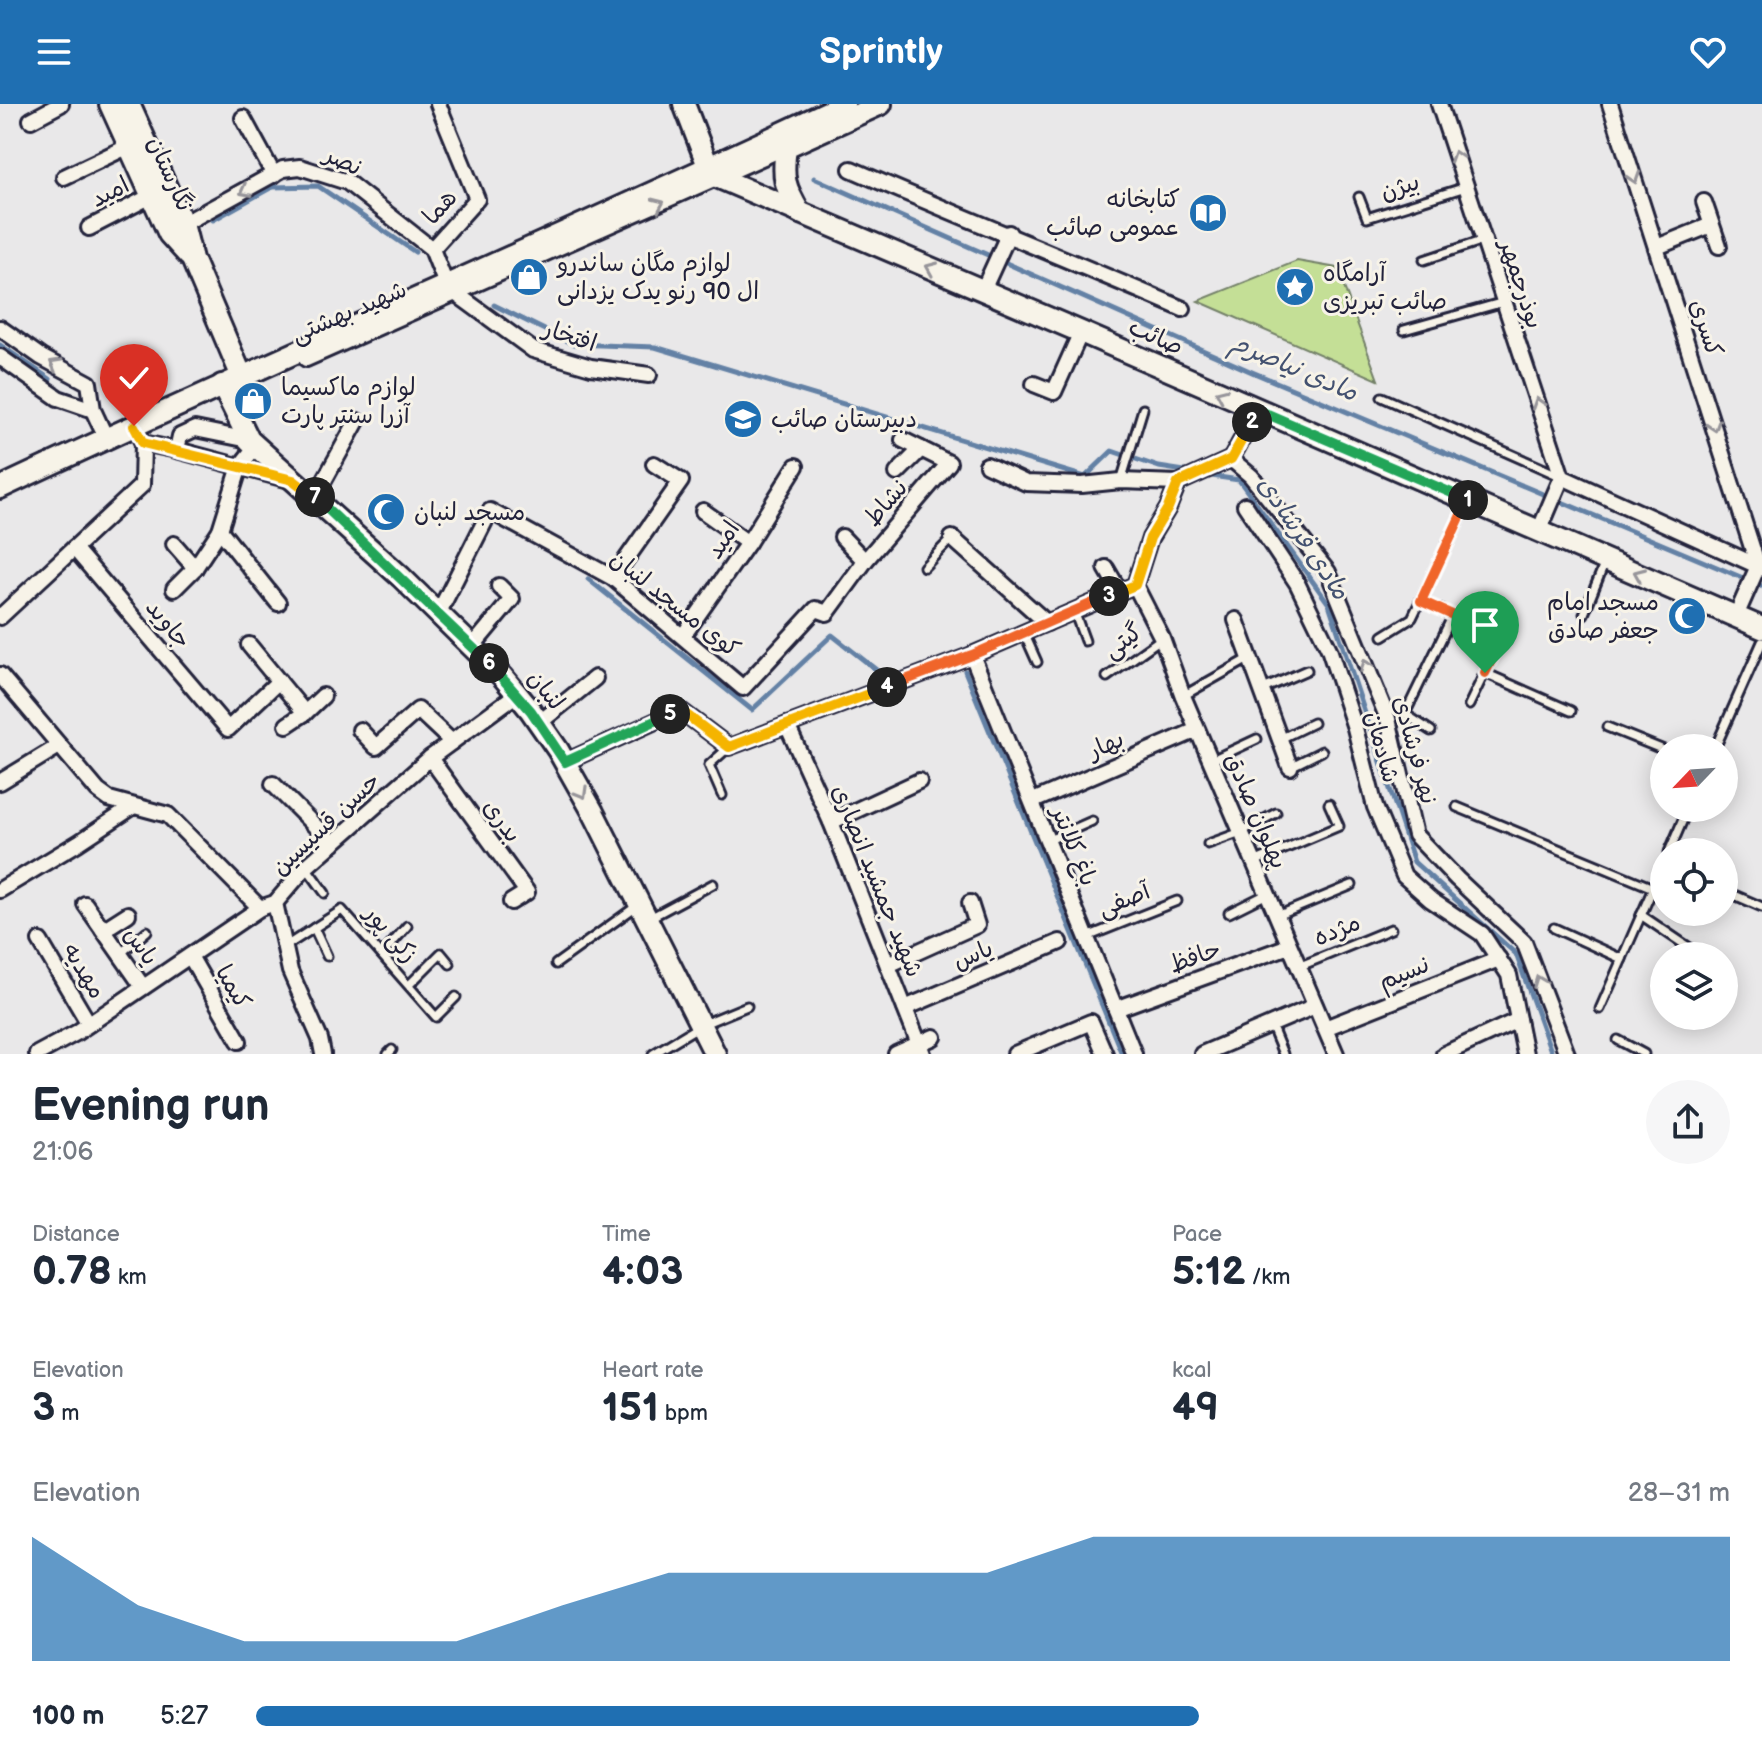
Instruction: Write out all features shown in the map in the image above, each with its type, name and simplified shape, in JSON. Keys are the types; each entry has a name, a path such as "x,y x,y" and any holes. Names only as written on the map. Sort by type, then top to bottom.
{"main road":[{"name":"نگارستان","path":"110,104 169,234 192,259"},
{"name":"نگارستان","path":"129,104 183,224 192,259 242,377"},
{"path":"684,104 710,176"},
{"name":"شهید بهشتی","path":"0,488 106,438 138,434 224,390 242,377 451,290 710,176 844,104"},
{"path":"800,213 784,187 786,147 881,104"},
{"name":"صائب","path":"710,176 1081,332 1762,628"},
{"name":"لنبان","path":"224,390 252,443 315,497 472,647 517,694 539,723 593,812 715,1054"}],"street":[{"path":"31,120 61,104"},
{"name":"هما","path":"432,249 477,199 438,104"},
{"name":"بوذرجمهر","path":"1439,104 1562,477"},
{"name":"کسری","path":"1610,104 1657,247 1755,574"},
{"path":"243,118 274,175"},
{"path":"64,177 129,146"},
{"path":"710,176 786,147"},
{"name":"نصر","path":"183,224 283,169 300,167 347,182 432,249"},
{"path":"851,169 1007,238 1183,309"},
{"name":"امید","path":"89,228 151,196"},
{"path":"1704,202 1719,246"},
{"path":"1657,247 1711,225"},
{"path":"983,290 1007,238"},
{"path":"432,249 451,290"},
{"name":"افتخار","path":"451,290 533,350 591,367 649,375"},
{"name":"شهید بهشتی","path":"224,390 451,290"},
{"path":"0,328 41,357 89,383 93,410 106,438"},
{"path":"1034,384 1054,392 1081,332"},
{"path":"0,357 58,398 93,410"},
{"path":"987,465 1026,483 1178,483 1231,459 1258,410"},
{"path":"315,497 357,421"},
{"path":"174,589 195,568 220,530 240,466 252,443 195,429 180,436 177,450"},
{"path":"0,617 142,485 138,434 177,450 293,480"},
{"name":"شهید بهشتی","path":"0,498 138,434"},
{"name":"نشاط","path":"827,613 865,561 949,463 903,440"},
{"path":"897,473 921,449"},
{"name":"نهر فرشادی","path":"1231,459 1251,476 1328,572 1388,719 1415,835 1524,942 1567,1054"},
{"path":"613,578 681,481 654,464"},
{"name":"امید","path":"683,636 748,543 796,466"},
{"path":"1539,531 1562,477 1755,574 1736,616"},
{"path":"565,762 680,710 729,747 972,655 1120,592 1135,585 1150,538 1168,508 1178,483"},
{"name":"شادمان","path":"1245,505 1297,583 1329,649 1355,728 1375,807 1404,876 1431,900 1482,934 1499,959 1509,975 1525,1054"},
{"name":"کوی مسجد لنبان","path":"438,614 490,511 613,578 743,688 816,609 827,613"},
{"path":"703,511 748,543"},
{"path":"220,530 278,603"},
{"path":"842,537 865,561"},
{"path":"952,538 1047,623"},
{"path":"174,544 195,568"},
{"name":"جاوید","path":"74,548 228,729 279,681"},
{"path":"1106,568 1120,592"},
{"name":"پهلوان صادق","path":"1135,585 1162,638 1197,730 1336,1054"},
{"path":"472,647 512,599 499,586"},
{"path":"1236,620 1290,767"},
{"path":"249,645 305,713"},
{"name":"باغ کلانتر","path":"972,655 1134,1054"},
{"path":"0,675 98,791 109,799 168,815 268,906 290,971 320,1039 323,1054"},
{"path":"539,723 595,678"},
{"name":"حسن قسیسین","path":"37,1054 63,1048 89,1024 268,906 306,867 430,758 517,694"},
{"path":"287,725 323,696"},
{"path":"360,730 376,747 418,710 452,742"},
{"name":"شهید جمشید انصاری","path":"787,725 831,822 921,1050"},
{"name":"بهار","path":"1033,801 1197,730"},
{"path":"0,782 59,746"},
{"name":"بدری","path":"430,758 527,892 511,902"},
{"path":"831,822 919,781"},
{"path":"273,784 333,844"},
{"path":"0,890 134,806"},
{"path":"888,965 977,925 970,903"},
{"name":"یاس","path":"85,904 143,987"},
{"name":"یاس","path":"103,930 128,914"},
{"name":"مهدیه","path":"40,941 89,1024"},
{"name":"یاس","path":"905,1008 1060,942"},
{"name":"حافظ","path":"1116,1009 1289,946"},
{"name":"کیمیا","path":"190,956 239,1041"},
{"name":"نسیم","path":"1325,1028 1499,959"},
{"path":"1202,1054 1315,1006"},
{"path":"1444,1054 1467,1049 1518,1020"},
{"path":"1015,1054 1047,1048 1091,1022 1105,1054"},
{"path":"896,1054 921,1050 934,1037"}],"lane":[{"name":"بیژن","path":"1359,197 1367,218 1466,187"},
{"path":"1424,260 1484,240"},
{"path":"1404,330 1504,302"},
{"path":"1382,397 1562,477"},
{"path":"1121,481 1143,409"},
{"path":"1383,636 1412,618 1468,500"},
{"path":"924,567 952,538"},
{"path":"1584,614 1606,560"},
{"path":"1421,601 1502,637 1469,705"},
{"path":"1074,611 1085,641"},
{"path":"1431,731 1405,714 1453,615"},
{"path":"1024,633 1037,662"},
{"name":"گیتی","path":"1107,677 1162,638"},
{"path":"1721,734 1762,642"},
{"path":"1183,696 1250,658"},
{"path":"1261,690 1307,670"},
{"path":"1485,673 1571,711"},
{"path":"1280,739 1313,723"},
{"path":"1607,727 1650,744"},
{"path":"1210,761 1257,739"},
{"path":"722,795 709,765 729,747"},
{"path":"1290,767 1322,751"},
{"path":"1254,862 1339,826 1329,804"},
{"path":"1457,807 1650,887"},
{"path":"1208,844 1241,832 1276,813"},
{"path":"1049,840 1092,821"},
{"path":"306,867 325,893"},
{"path":"556,964 644,912 713,884"},
{"path":"1277,916 1352,885"},
{"path":"1229,913 1267,894"},
{"path":"1600,1009 1650,895"},
{"path":"1738,897 1762,907"},
{"name":"آصفی","path":"1087,937 1177,901"},
{"name":"زکی پور","path":"284,947 342,910 436,1017 456,997"},
{"path":"1641,915 1681,942"},
{"path":"382,955 407,926"},
{"path":"314,928 327,956"},
{"path":"1554,928 1622,959"},
{"name":"مژده","path":"1298,967 1391,929"},
{"path":"120,954 147,931"},
{"path":"409,985 441,953 450,964"},
{"path":"653,1054 701,1025 747,1006"},
{"path":"1271,1025 1283,1054"},
{"path":"1618,1040 1644,1054"}],"green space":[{"path":"1297,261 1337,268 1378,380 1198,301"}],"waterway":[{"name":"مادی نیاصرم","path":"814,178 1252,372 1762,586"},
{"name":"مادی فرشادی","path":"213,220 272,187 318,186 415,252"},
{"name":"مادی فرشادی","path":"494,305 573,344 655,347 1085,477 1112,451 1159,467 1191,472"},
{"path":"0,345 50,379"},
{"name":"مادی فرشادی","path":"1205,475 1239,480 1329,604 1414,862 1516,954 1552,1054"},
{"path":"588,579 752,710 832,635 884,676"},
{"path":"965,671 1122,1054"}],"place":[{"name":"کتابخانه عمومی صائب","path":"1208,213"},
{"name":"لوازم مگان ساندرو ال 90 رنو یدک یزدانی","path":"529,277"},
{"name":"آرامگاه صائب تبریزی","path":"1295,287"},
{"name":"لوازم ماکسیما آزرا سنتر پارت","path":"253,401"},
{"name":"دبیرستان صائب","path":"743,419"},
{"name":"مسجد لنبان","path":"386,512"},
{"name":"مسجد امام جعفر صادق","path":"1687,616"}],"route":[{"path":"134,426 143,443 293,480 305,489 503,677 531,711 565,762 680,710 729,747 972,655 1135,585 1150,538 1168,508 1178,483 1231,459 1258,410 1468,500 1421,601 1502,637 1485,673"}]}
